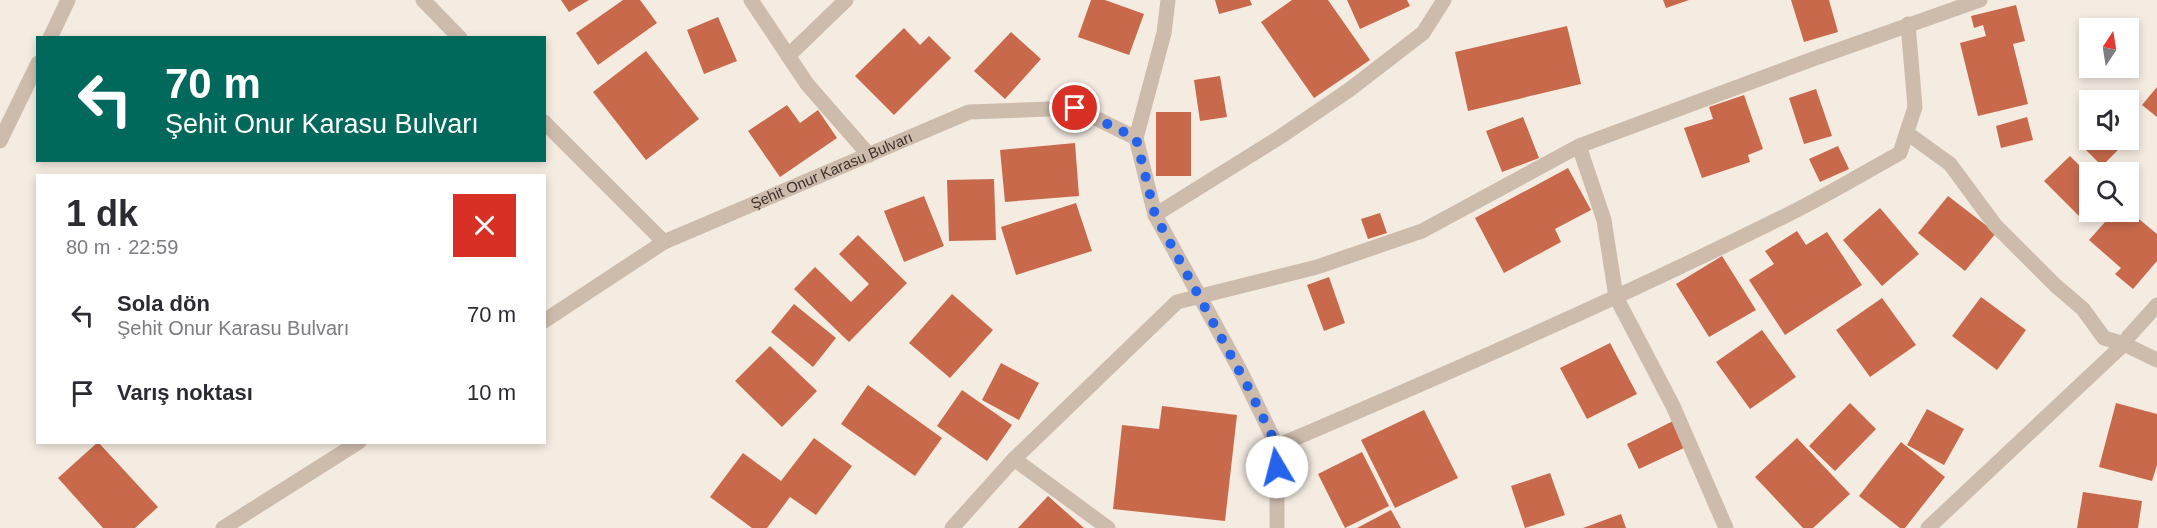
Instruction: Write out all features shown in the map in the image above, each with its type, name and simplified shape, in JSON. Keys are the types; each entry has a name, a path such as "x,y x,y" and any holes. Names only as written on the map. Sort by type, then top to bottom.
{"street":[{"path":"51,36 68,0"},
{"path":"423,0 458,36"},
{"path":"751,0 807,84 869,155"},
{"path":"788,56 846,0"},
{"path":"1168,0 1164,33 1136,138 1155,215 1240,370 1277,446 1277,528"},
{"path":"1155,215 1280,137 1348,90 1423,33 1444,0"},
{"path":"952,528 1014,459 1177,302 1317,267 1422,231 1579,146 1908,24 1980,0"},
{"path":"1277,446 1616,297 1787,215 1900,153 1915,107 1908,24"},
{"path":"0,141 36,67"},
{"name":"Şehit Onur Karasu Bulvarı","path":"546,320 664,242 969,111 1075,108 1136,138"},
{"path":"546,124 664,242"},
{"path":"1907,133 1950,164 1995,225 2056,286 2083,309 2104,338 2124,344 2157,360"},
{"path":"1579,146 1604,220 1616,297 1673,406 1726,528"},
{"path":"1928,528 2124,344 2157,305"},
{"path":"224,528 356,444"},
{"path":"1014,459 1108,528"}],"building":[{"path":"561,0 589,0 569,12"},
{"path":"623,0 640,0 657,23 598,65 576,33"},
{"path":"1091,0 1105,0 1144,14 1129,55 1078,37"},
{"path":"1215,0 1250,0 1252,5 1219,14"},
{"path":"1292,0 1328,0 1370,60 1314,98 1261,22"},
{"path":"1347,0 1407,0 1410,6 1360,29"},
{"path":"1663,0 1689,0 1666,8"},
{"path":"1791,0 1829,0 1838,32 1804,42"},
{"path":"2016,5 2025,41 2013,44 2028,104 1978,116 1960,43 1986,36 1983,25 1974,28 1971,16"},
{"path":"718,17 737,61 704,74 687,30"},
{"path":"1567,26 1581,84 1468,111 1455,52"},
{"path":"904,28 920,45 929,36 951,58 894,115 855,76"},
{"path":"1011,32 1041,59 1005,99 974,71"},
{"path":"646,51 699,119 646,160 593,92"},
{"path":"1220,76 1227,117 1200,121 1194,80"},
{"path":"2157,87 2157,117 2142,105"},
{"path":"1816,89 1832,136 1804,144 1789,98"},
{"path":"1744,95 1763,149 1748,155 1750,162 1702,178 1684,128 1713,119 1709,107"},
{"path":"787,105 800,123 818,110 837,138 780,177 748,131"},
{"path":"1156,112 1191,112 1191,176 1156,176"},
{"path":"1523,117 1539,158 1502,172 1486,131"},
{"path":"2027,117 2033,140 2001,148 1996,126"},
{"path":"1075,143 1079,196 1005,202 1000,150"},
{"path":"1838,146 1849,169 1820,182 1809,159"},
{"path":"2086,150 2118,150 2106,162 2098,162"},
{"path":"2070,156 2079,165 2079,216 2044,181"},
{"path":"1568,168 1591,210 1555,229 1561,242 1504,273 1475,218"},
{"path":"994,179 996,240 949,241 947,180"},
{"path":"924,196 944,246 904,262 884,211"},
{"path":"1948,196 1996,233 1965,271 1918,233"},
{"path":"1076,203 1092,251 1016,275 1001,227"},
{"path":"1880,208 1919,254 1882,286 1843,240"},
{"path":"1380,213 1387,233 1368,239 1361,219"},
{"path":"2139,219 2157,234 2157,261 2133,289 2115,274 2121,268 2089,240 2105,222 2139,222"},
{"path":"1797,231 1806,245 1827,232 1862,285 1785,335 1749,280 1774,264 1765,251"},
{"path":"858,235 907,283 849,342 794,289 815,267 851,302 869,284 839,254"},
{"path":"1722,256 1756,310 1709,337 1676,284"},
{"path":"1329,277 1345,323 1324,331 1307,285"},
{"path":"952,294 993,330 950,378 909,343"},
{"path":"1981,297 2026,330 1997,370 1952,336"},
{"path":"1882,298 1916,345 1870,377 1836,330"},
{"path":"794,304 836,338 813,367 771,332"},
{"path":"1762,330 1796,377 1750,409 1716,362"},
{"path":"1610,343 1637,394 1587,419 1560,368"},
{"path":"770,346 817,391 782,427 735,381"},
{"path":"1001,363 1039,383 1019,420 982,400"},
{"path":"868,385 942,438 915,476 841,424"},
{"path":"962,390 1012,425 987,461 937,426"},
{"path":"1850,403 1876,429 1835,471 1809,446"},
{"path":"2116,403 2157,414 2157,465 2152,481 2099,467"},
{"path":"1162,406 1237,415 1225,521 1113,509 1122,425 1159,429"},
{"path":"1927,409 1964,429 1944,465 1907,445"},
{"path":"1424,410 1458,478 1395,508 1361,440"},
{"path":"1673,421 1686,447 1639,469 1627,444"},
{"path":"814,438 852,466 816,515 790,497 767,528 752,528 710,497 743,453 781,481"},
{"path":"1797,438 1850,494 1813,528 1803,528 1755,477"},
{"path":"1901,442 1945,477 1905,528 1900,528 1859,496"},
{"path":"96,444 100,444 158,507 135,528 103,528 58,478"},
{"path":"1362,452 1389,506 1345,528 1318,474"},
{"path":"1550,473 1565,515 1525,528 1511,486"},
{"path":"2083,492 2142,501 2138,528 2077,528"},
{"path":"1048,496 1084,528 1018,528"},
{"path":"1391,510 1401,528 1357,528"},
{"path":"1621,514 1626,528 1583,528"}],"route":[{"path":"1075,108 1136,138 1155,215 1240,370 1277,446 1277,467"}]}
